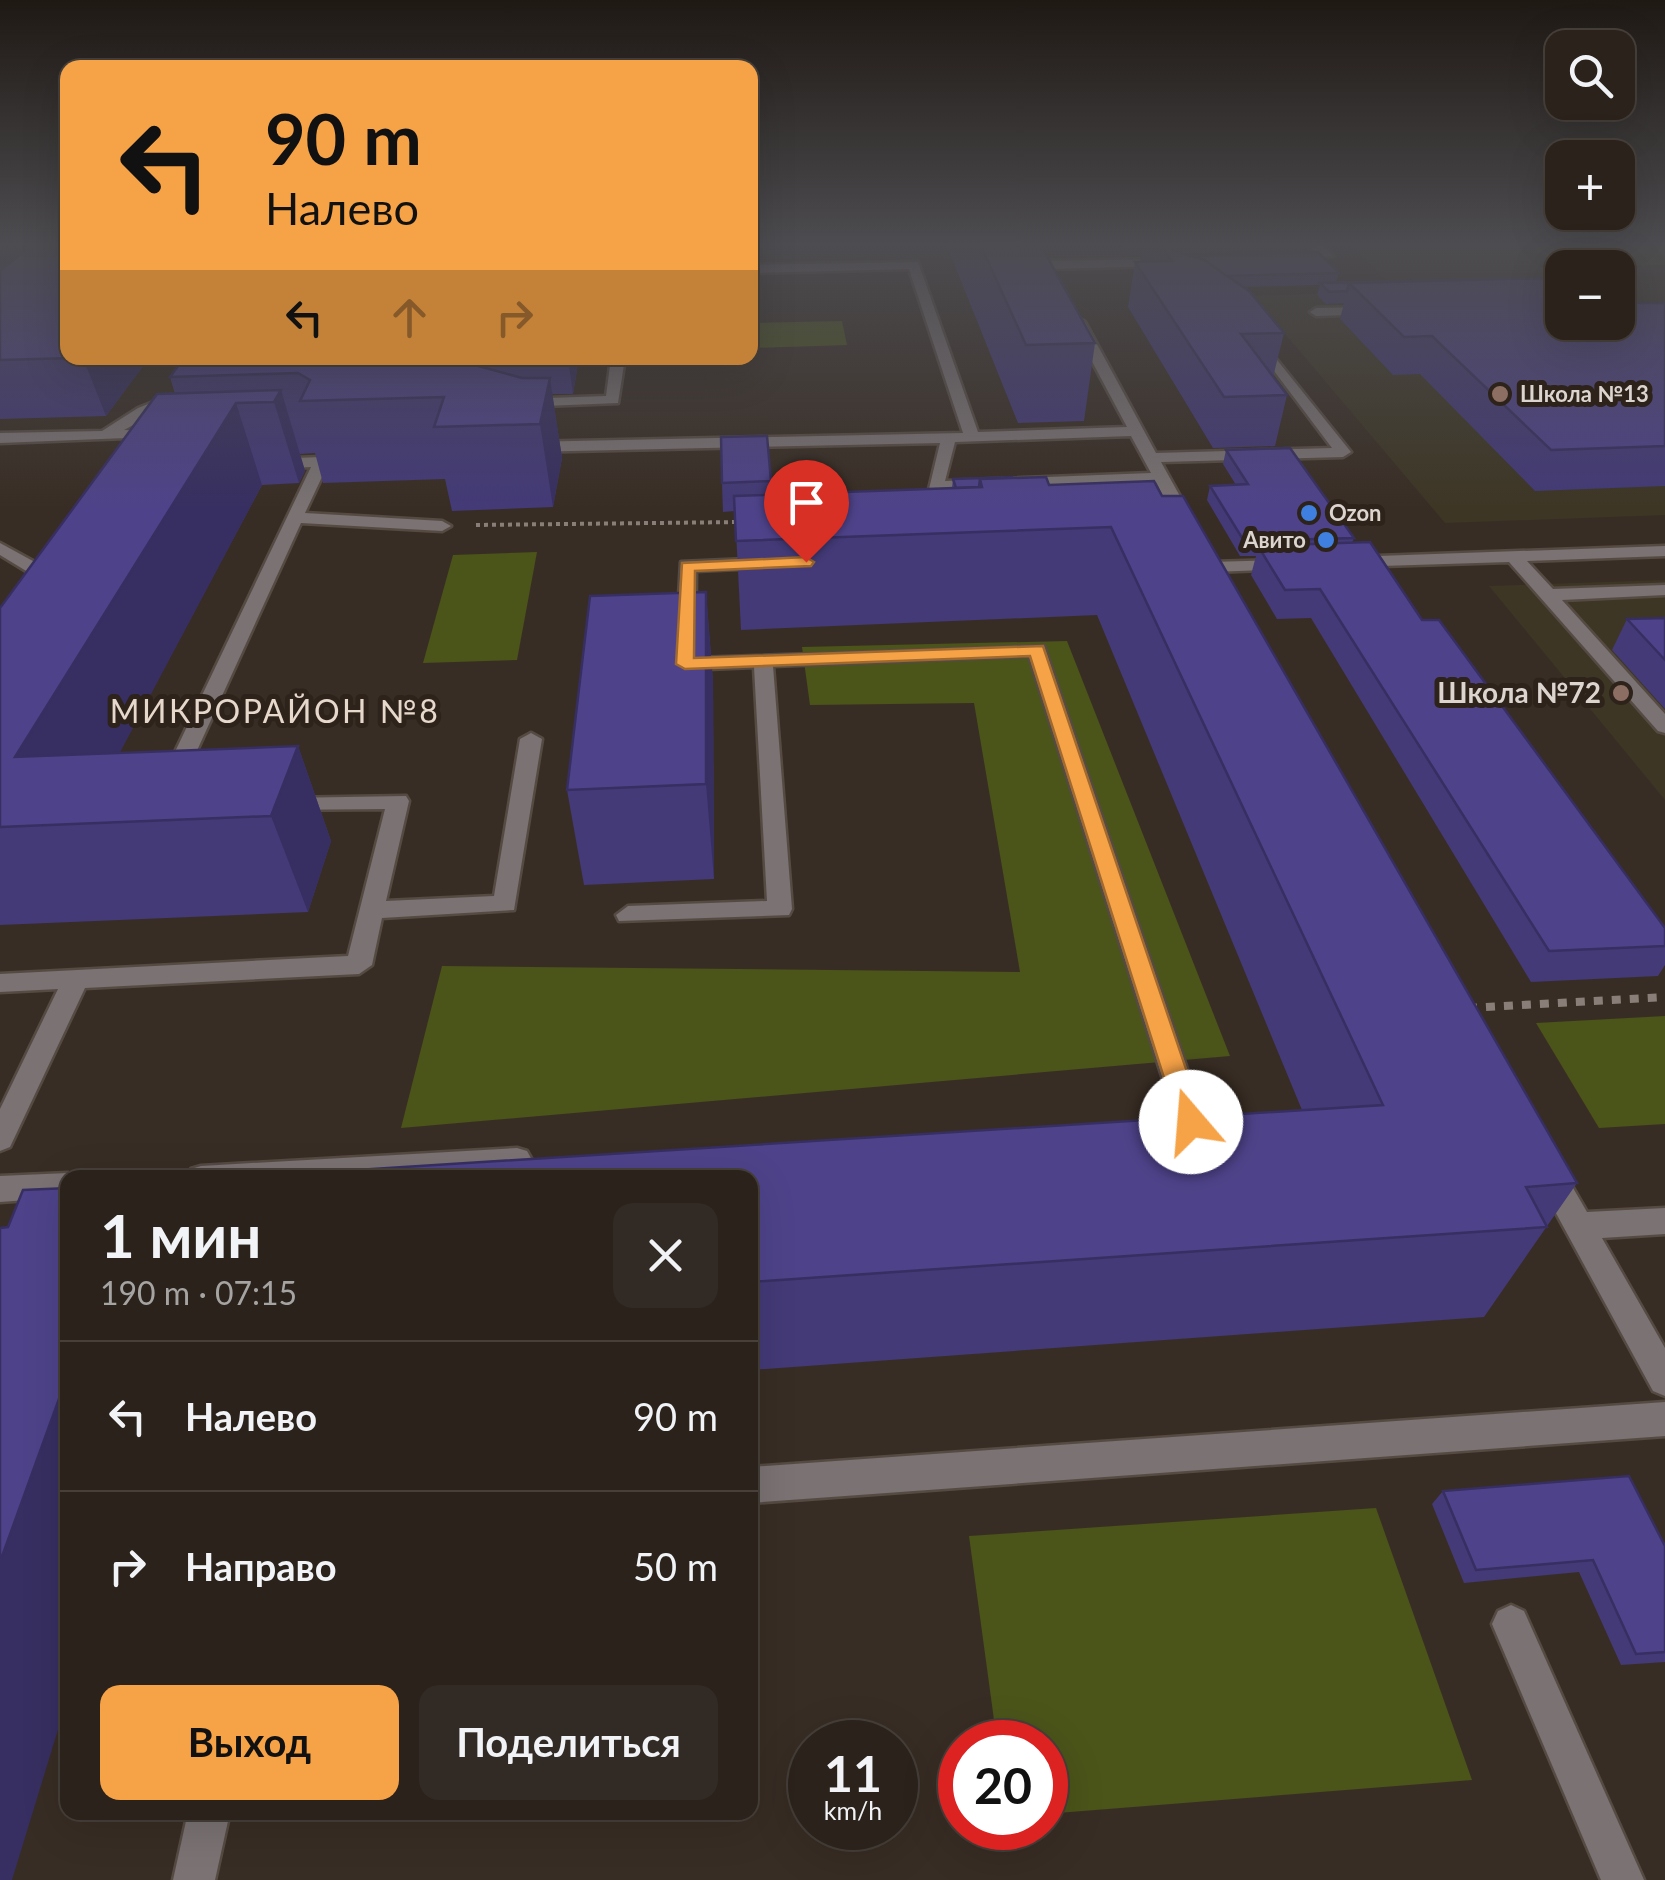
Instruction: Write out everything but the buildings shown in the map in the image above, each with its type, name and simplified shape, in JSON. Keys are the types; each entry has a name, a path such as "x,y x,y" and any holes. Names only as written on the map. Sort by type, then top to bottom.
{"lane":[{"path":"937,334 972,437"},
{"path":"1084,334 1203,562 1315,564 1665,550"},
{"path":"949,438 935,486 1343,452 1250,334"},
{"path":"499,404 613,400 617,365"},
{"path":"106,435 143,411 187,395"},
{"path":"0,438 154,432 130,457"},
{"path":"505,441 536,450 1135,432"},
{"path":"167,792 321,462 241,465"},
{"path":"296,518 442,526"},
{"path":"0,548 47,575"},
{"path":"1513,556 1665,727"},
{"path":"806,562 687,566 685,664 1037,650 1191,1122 1132,1125"},
{"path":"1547,595 1665,590"},
{"path":"628,915 780,909 763,661"},
{"path":"372,910 504,904 531,739"},
{"path":"0,983 359,965 398,800 258,806"},
{"path":"0,1140 76,979"},
{"path":"1532,1142 1665,1380"},
{"path":"336,1170 538,1158"},
{"path":"0,1189 60,1185"},
{"path":"1578,1226 1665,1220"},
{"path":"758,1485 1665,1419"},
{"path":"1511,1624 1623,1880"},
{"path":"194,1880 207,1820"}],"path":[{"path":"814,444 823,501"},
{"path":"442,526 749,522"},
{"path":"1457,1008 1665,997"}],"shaded area":[{"name":"Школа №13","path":"1285,334 1545,334 1545,340 1635,340 1635,334 1665,334 1665,515 1445,523"},
{"name":"Школа №72","path":"1665,580 1665,800 1489,586"}],"green space":[{"path":"758,334 845,334 847,345 758,348"},
{"path":"537,552 517,660 423,663 453,555"},
{"path":"1067,641 1230,1056 401,1128 442,966 1020,972 974,703 810,705 802,647"},
{"path":"1665,1016 1665,1124 1599,1128 1536,1023"},
{"path":"1376,1508 1472,1780 1068,1812 1068,1720 994,1720 969,1536"}],"place":[{"name":"Школа №13","path":"1500,394"},
{"name":"Ozon","path":"1309,513"},
{"name":"Авито","path":"1326,540"},
{"name":"Школа №72","path":"1621,693"}],"district":[{"name":"МИКРОРАЙОН №8","path":"275,712"}],"route":[{"path":"806,562 687,566 685,664 1037,650 1191,1122"}]}
